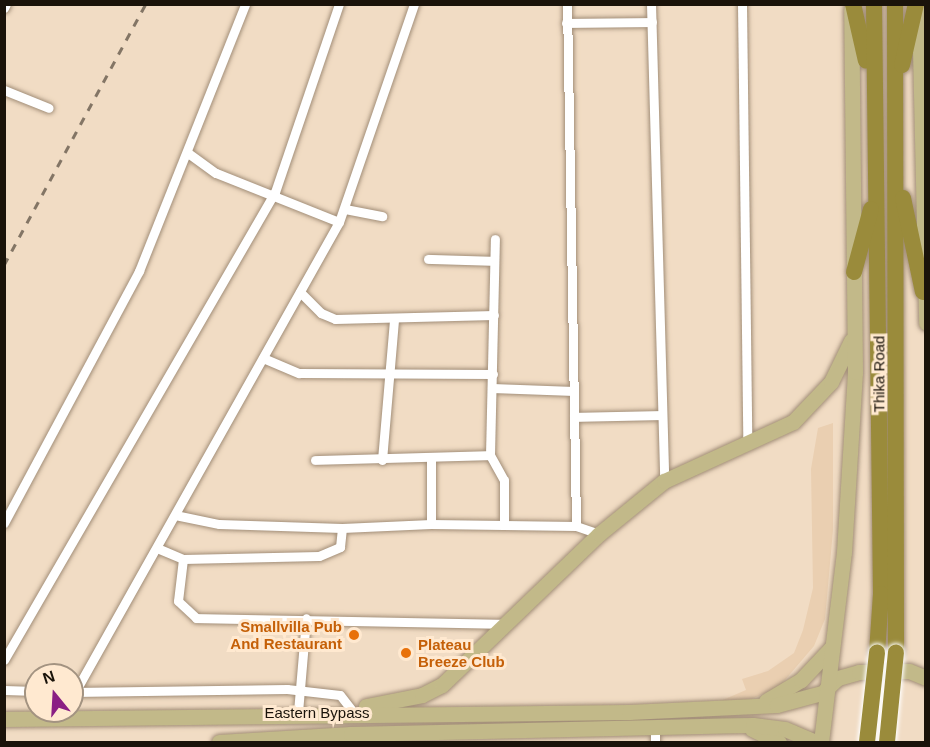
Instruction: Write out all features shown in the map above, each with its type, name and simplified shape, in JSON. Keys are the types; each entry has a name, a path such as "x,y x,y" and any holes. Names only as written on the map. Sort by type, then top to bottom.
{"highway":[{"path":"852,4 872,88"},
{"name":"Thika Road","path":"867,742 881,594 878,260 872,88 874,4"},
{"name":"Thika Road","path":"886,742 896,652 895,4"},
{"path":"896,89 918,4"},
{"path":"897,171 923,292"},
{"path":"854,272 875,197"}],"main road":[{"name":"Thika Road","path":"821,742 825,690 849,495 854,333 852,4"},
{"path":"918,4 924,179 923,292 926,323"},
{"path":"331,713 422,695 442,685 510,624 599,534 664,481 793,422 814,404 839,370 854,333"},
{"path":"752,708 790,689 832,647"},
{"path":"752,708 825,690 838,678 860,672 909,670 926,678"},
{"name":"Eastern Bypass","path":"4,719 298,712 629,712 752,708"},
{"path":"738,726 779,742"},
{"name":"Eastern Bypass","path":"219,742 308,740 351,734 655,735 738,726 785,729 815,742"},
{"path":"351,734 407,742"}],"street":[{"path":"4,523 94,365 188,153 245,4"},
{"path":"4,660 273,195 339,4"},
{"path":"84,675 339,222 414,4"},
{"path":"567,4 576,526"},
{"path":"651,4 659,415 664,481"},
{"path":"742,4 747,443"},
{"path":"566,23 652,22"},
{"path":"4,90 50,108"},
{"path":"188,153 206,169 339,222"},
{"path":"345,209 382,216"},
{"path":"495,239 490,455 504,480 504,525"},
{"path":"428,259 494,261"},
{"path":"300,292 321,313 335,319 494,315"},
{"path":"382,460 394,318"},
{"path":"263,358 299,373 493,374"},
{"path":"492,388 574,391"},
{"path":"574,417 659,415"},
{"path":"315,460 431,459 490,455"},
{"path":"431,459 431,524"},
{"path":"175,515 219,524 342,528 431,524 576,526 599,534"},
{"path":"157,548 183,559 319,556 340,547 342,528"},
{"path":"183,559 177,588 189,615 510,624"},
{"path":"298,712 306,618"},
{"path":"84,692 246,687 340,694 351,709"},
{"path":"4,690 24,691"}],"shaded area":[{"path":"833,423 833,530 825,619 814,646 779,687 738,705 718,702 746,690 742,679 768,671 794,653 803,630 813,588 811,469 818,428"}],"railway":[{"path":"4,265 146,4"}],"place":[{"name":"Smallvilla Pub And Restaurant","path":"354,635"},
{"name":"Plateau Breeze Club","path":"406,653"}]}
